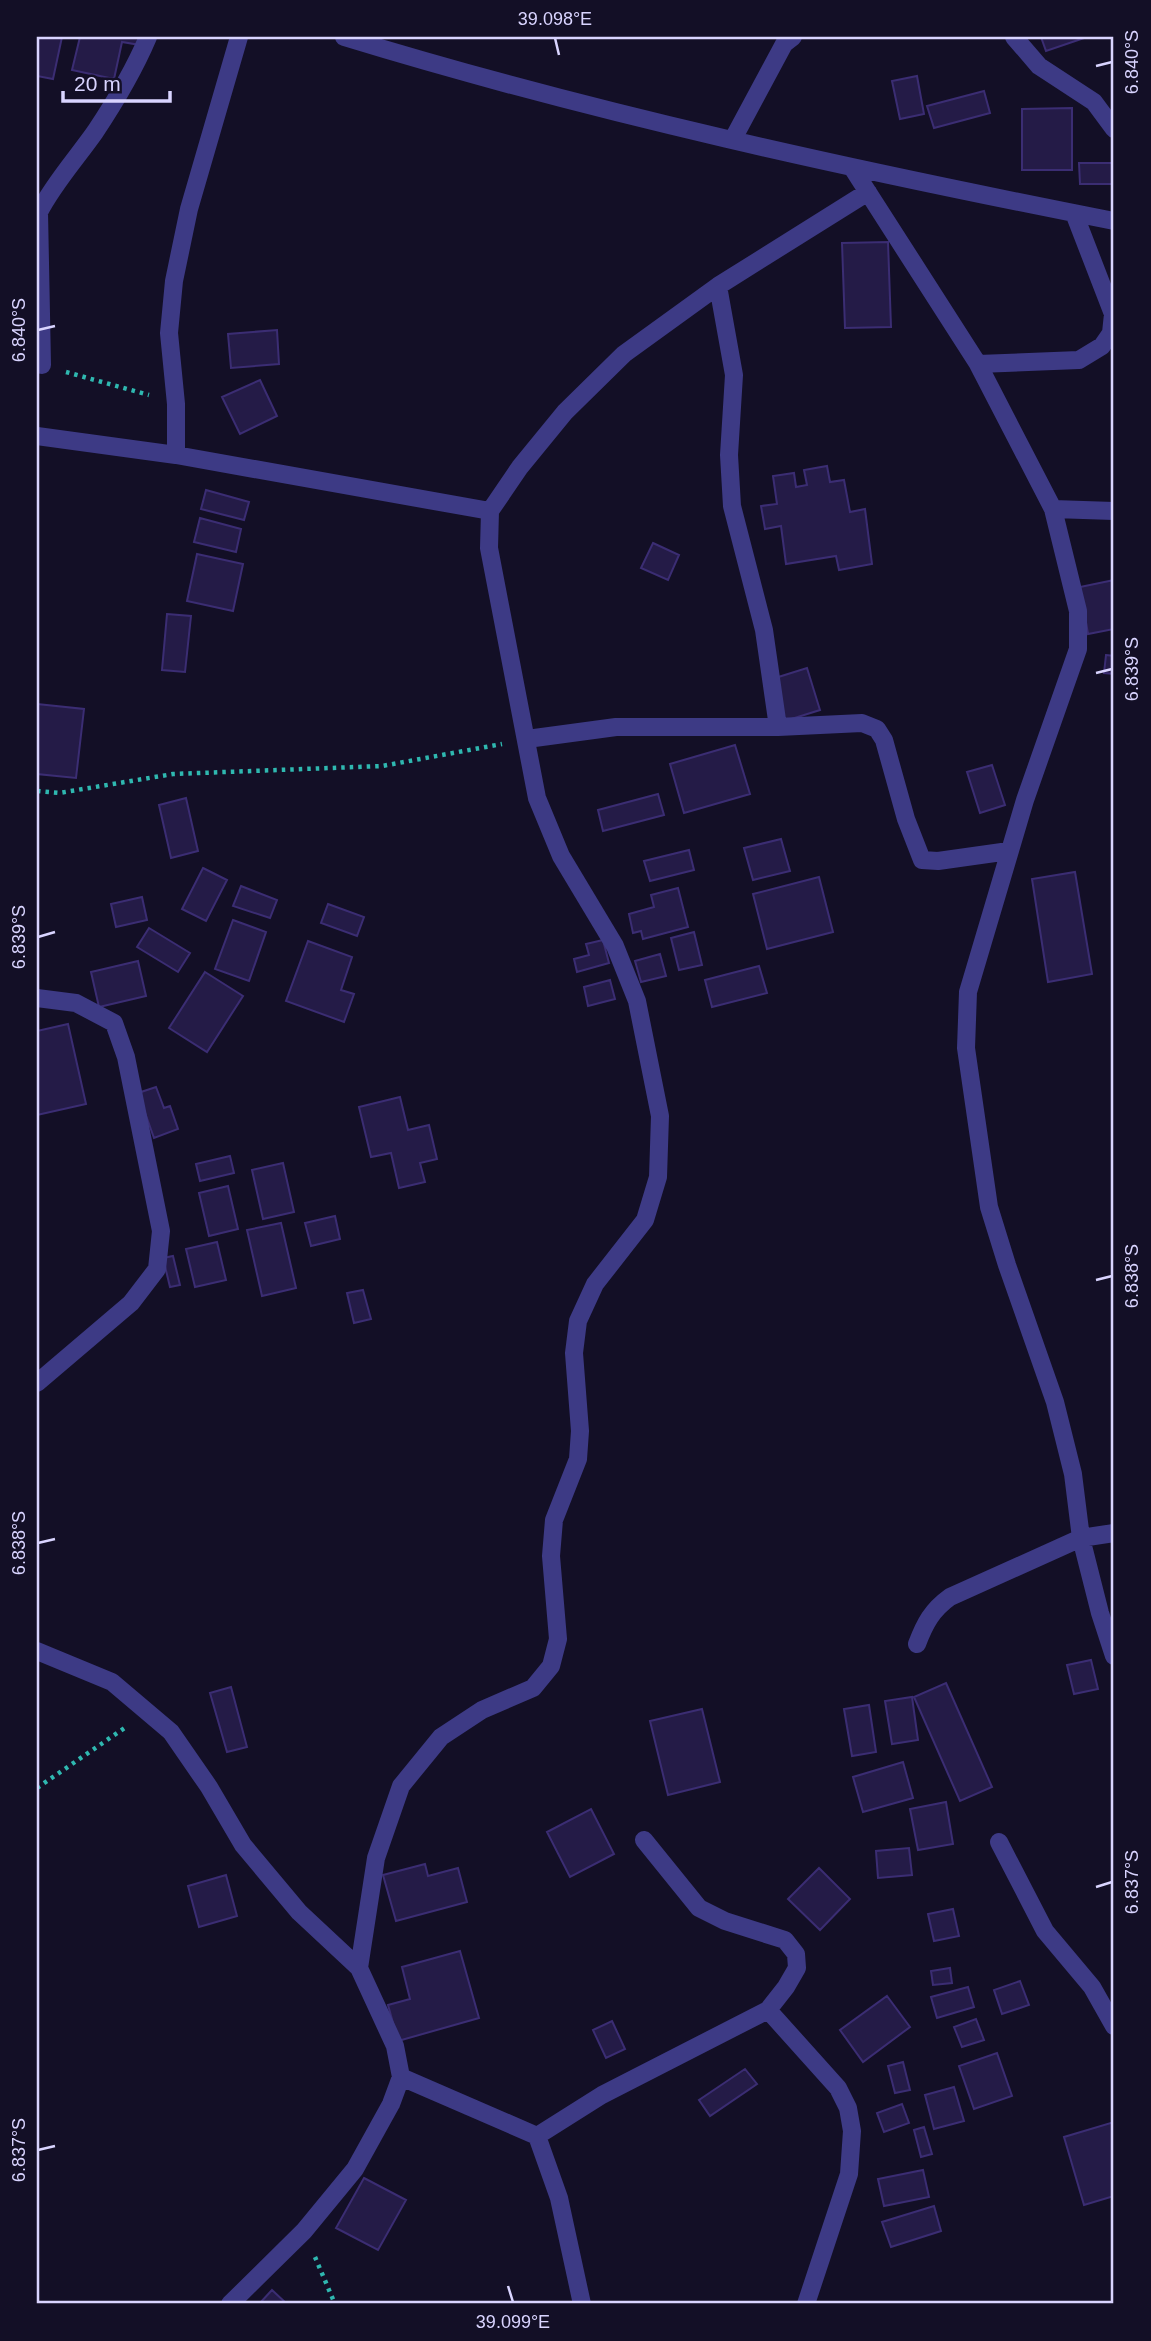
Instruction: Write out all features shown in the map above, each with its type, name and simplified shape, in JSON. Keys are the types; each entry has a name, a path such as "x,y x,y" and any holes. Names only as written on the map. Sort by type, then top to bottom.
{"street":[{"path":"42,365 39,212 48,194 95,131 139,59 148,37"},
{"path":"176,455 176,404 169,333 174,281 189,209 239,37"},
{"path":"344,37 455,71 853,169 1114,221"},
{"path":"1014,37 1039,66 1094,102 1114,129"},
{"path":"733,139 786,39"},
{"path":"1094,102 1114,99"},
{"path":"853,169 978,364 1053,509 1078,611 1078,649 1025,800 968,992 966,1048 989,1207 1055,1402 1073,1474 1081,1538 1114,1656"},
{"path":"359,1968 376,1858 401,1786 441,1737 482,1710 533,1688 551,1666 558,1639 551,1556 554,1520 578,1459 580,1431 574,1353 578,1321 595,1284 645,1220 658,1177 660,1116 638,1001 615,946 556,844 537,798 489,548 490,511 520,467 565,412 624,354 718,286 867,192"},
{"path":"978,364 1079,360 1102,346 1111,333 1113,314 1074,213"},
{"path":"718,286 734,375 729,455 732,506 764,629 778,727"},
{"path":"37,436 176,455 490,511"},
{"path":"1053,509 1114,511"},
{"path":"527,739 616,727 778,727 862,723 877,729 884,740 906,818 922,860 938,861 1010,851"},
{"path":"37,998 76,1003 114,1023 126,1057 160,1231 157,1269 131,1303 37,1383"},
{"path":"917,1644 929,1616 938,1605 950,1597 1081,1538 1114,1533"},
{"path":"37,1651 112,1682 171,1732 209,1787 243,1845 299,1912 359,1968 395,2046 401,2077 391,2104 355,2169 304,2231 230,2304"},
{"path":"537,2136 602,2095 768,2010 797,1968 796,1954 785,1940 726,1921 699,1908 644,1840"},
{"path":"999,1842 1045,1931 1092,1987 1114,2026"},
{"path":"768,2010 838,2088 848,2108 852,2131 849,2174 806,2304"},
{"path":"401,2077 537,2136 559,2198 582,2304"}],"path":[{"path":"42,365 176,404"},
{"path":"37,791 59,793 173,774 382,766 527,739"},
{"path":"37,1788 147,1713"},
{"path":"304,2231 335,2304"}],"building":[{"path":"37,37 62,37 53,79 37,76"},
{"path":"80,37 142,37 140,45 122,42 114,79 72,70"},
{"path":"1041,37 1087,37 1046,51"},
{"path":"917,76 924,114 900,119 892,81"},
{"path":"984,91 990,113 934,128 927,106"},
{"path":"1072,108 1072,170 1022,170 1022,109"},
{"path":"1079,163 1114,163 1114,184 1080,184"},
{"path":"888,242 891,327 845,328 842,243"},
{"path":"277,330 279,364 231,368 228,334"},
{"path":"260,380 277,416 240,434 222,397"},
{"path":"827,466 830,482 844,480 850,512 865,509 872,564 839,570 836,556 786,564 781,526 765,529 761,506 777,504 773,476 794,473 796,487 807,485 804,470"},
{"path":"206,490 249,502 244,520 201,509"},
{"path":"200,518 241,529 236,552 194,542"},
{"path":"653,543 679,555 668,580 641,568"},
{"path":"197,554 243,564 233,611 187,601"},
{"path":"1114,580 1114,629 1088,634 1080,587"},
{"path":"167,614 191,616 185,672 162,670"},
{"path":"1106,655 1114,656 1114,674 1104,673"},
{"path":"807,668 820,710 785,721 772,679"},
{"path":"37,704 84,709 76,778 37,774"},
{"path":"735,745 750,794 684,813 670,764"},
{"path":"992,765 1005,805 980,813 967,772"},
{"path":"658,794 664,815 603,831 598,810"},
{"path":"186,798 198,851 171,858 159,805"},
{"path":"781,839 790,871 753,880 744,848"},
{"path":"689,850 694,870 650,881 644,861"},
{"path":"203,868 227,880 206,921 182,909"},
{"path":"1075,872 1092,974 1048,982 1032,879"},
{"path":"819,877 833,932 767,949 753,894"},
{"path":"241,886 277,900 270,918 233,906"},
{"path":"678,888 688,927 643,939 641,931 633,933 629,914 654,907 651,895"},
{"path":"142,897 147,920 116,927 111,904"},
{"path":"328,904 364,917 357,936 321,923"},
{"path":"233,920 266,932 249,981 215,969"},
{"path":"149,928 190,953 178,972 137,947"},
{"path":"694,932 702,965 679,970 671,938"},
{"path":"603,940 609,963 577,972 574,959 589,955 586,944"},
{"path":"308,941 352,957 341,990 354,994 344,1022 286,1001"},
{"path":"660,954 666,976 641,982 635,961"},
{"path":"138,961 146,996 99,1007 91,972"},
{"path":"759,966 767,993 712,1007 705,980"},
{"path":"205,972 243,996 207,1052 169,1028"},
{"path":"610,980 615,999 588,1006 584,987"},
{"path":"68,1024 86,1104 37,1115 37,1031"},
{"path":"156,1087 164,1108 170,1106 178,1129 154,1138 138,1093"},
{"path":"400,1097 408,1130 429,1125 437,1159 420,1163 425,1182 399,1188 391,1153 371,1157 359,1107"},
{"path":"230,1156 234,1173 200,1181 196,1164"},
{"path":"283,1163 294,1212 263,1219 252,1170"},
{"path":"228,1186 238,1229 209,1236 199,1193"},
{"path":"335,1216 340,1239 311,1246 305,1223"},
{"path":"281,1223 296,1288 262,1296 247,1230"},
{"path":"217,1242 226,1280 195,1287 186,1249"},
{"path":"173,1256 180,1285 170,1287 163,1258"},
{"path":"363,1290 371,1319 354,1323 347,1293"},
{"path":"1091,1660 1098,1689 1074,1694 1067,1665"},
{"path":"946,1683 992,1787 960,1801 914,1697"},
{"path":"231,1687 247,1747 227,1752 210,1693"},
{"path":"912,1697 918,1740 892,1744 885,1701"},
{"path":"869,1705 876,1752 852,1756 844,1709"},
{"path":"702,1709 720,1782 668,1795 650,1721"},
{"path":"903,1762 913,1798 863,1812 853,1777"},
{"path":"946,1802 953,1844 918,1850 910,1809"},
{"path":"591,1809 614,1854 570,1877 547,1832"},
{"path":"909,1848 912,1875 878,1878 876,1851"},
{"path":"425,1864 428,1876 458,1868 467,1902 396,1921 383,1875"},
{"path":"819,1868 850,1899 820,1930 788,1899"},
{"path":"226,1875 237,1916 199,1927 188,1886"},
{"path":"953,1909 959,1936 934,1941 928,1914"},
{"path":"460,1951 479,2018 398,2041 388,2005 410,1999 402,1967"},
{"path":"950,1968 952,1983 933,1985 931,1971"},
{"path":"1020,1981 1029,2005 1002,2014 994,1990"},
{"path":"968,1987 974,2007 937,2018 931,1997"},
{"path":"887,1996 910,2027 863,2062 840,2030"},
{"path":"976,2019 984,2040 962,2047 954,2027"},
{"path":"612,2021 625,2049 606,2058 593,2030"},
{"path":"997,2053 1012,2096 974,2109 959,2066"},
{"path":"903,2062 910,2090 895,2093 888,2066"},
{"path":"745,2069 757,2084 710,2116 699,2100"},
{"path":"954,2087 964,2121 934,2129 925,2095"},
{"path":"902,2104 909,2123 884,2132 877,2113"},
{"path":"1114,2122 1114,2196 1084,2205 1064,2137"},
{"path":"924,2127 932,2154 921,2157 914,2130"},
{"path":"923,2170 929,2197 884,2206 878,2179"},
{"path":"364,2178 406,2200 378,2250 336,2228"},
{"path":"934,2206 941,2231 891,2247 882,2222"},
{"path":"272,2290 287,2304 259,2304"}]}
